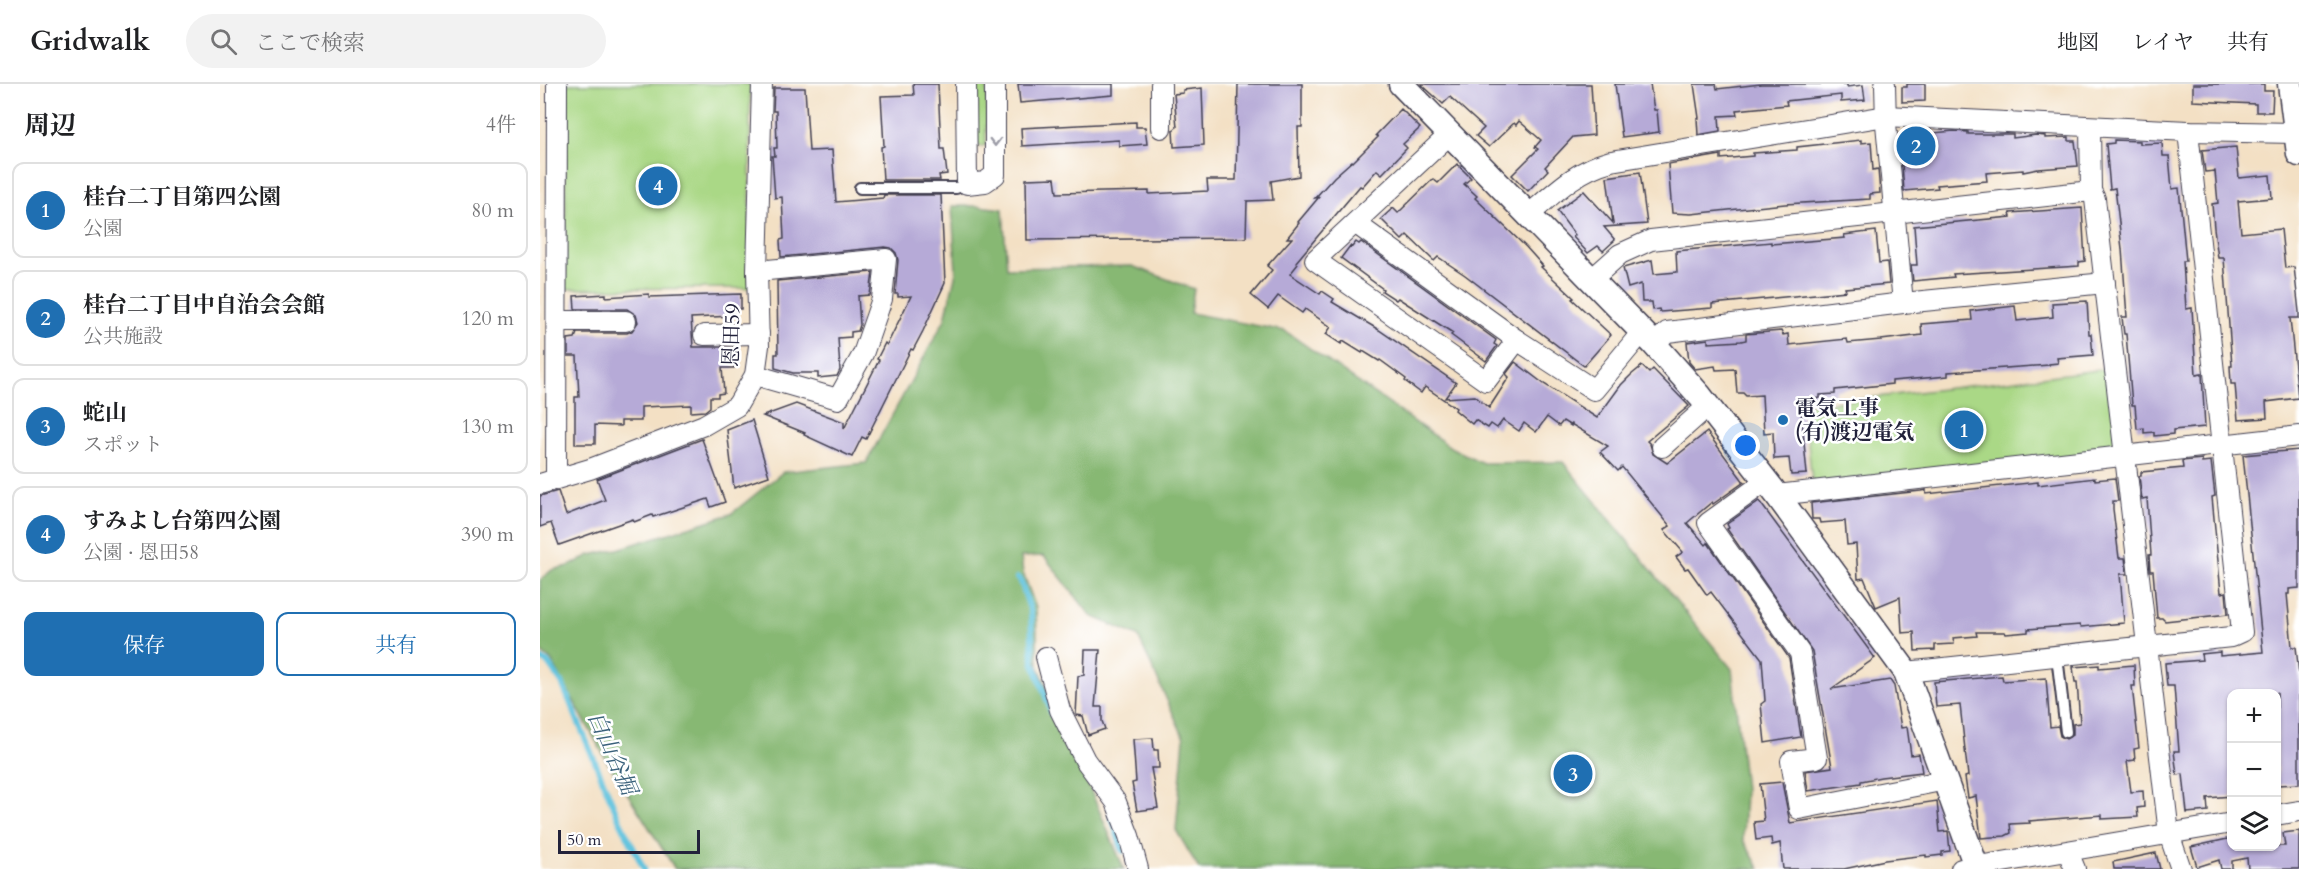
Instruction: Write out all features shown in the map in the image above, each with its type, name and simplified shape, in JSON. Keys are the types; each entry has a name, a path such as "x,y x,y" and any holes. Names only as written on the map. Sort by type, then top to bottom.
{"street":[{"path":"548,482 556,321 557,84"},
{"name":"恩田59","path":"548,482 590,469 704,425 737,406 755,375 759,334 757,271 762,84"},
{"path":"966,84 967,184 985,182 995,175 995,84"},
{"path":"1155,117 1161,84"},
{"path":"1401,84 1592,279 1708,406 1772,488 1906,672 1946,780 1971,868 2072,861 2169,834 2227,824"},
{"path":"1885,84 1903,303"},
{"path":"1530,214 1573,177 1601,163 1886,116 2188,131 2298,140 2290,84"},
{"path":"2090,127 2091,191 2095,199 2169,834 2181,869"},
{"path":"1906,672 2231,637 2242,632 2188,131"},
{"path":"1450,134 1316,260 1486,381 1517,340"},
{"path":"1592,279 1620,254 1651,240 2091,191"},
{"path":"1355,223 1517,340 1593,390 1648,338 1667,332 1903,303 2105,283"},
{"path":"755,375 838,399 863,354 882,299 886,259 757,271"},
{"path":"556,321 626,321"},
{"path":"704,336 759,334"},
{"path":"1667,436 1708,406"},
{"path":"1946,780 1799,809 1791,761 1817,758 1800,653 1708,523 1772,488 2299,436"},
{"path":"1046,657 1060,710 1085,760 1116,802 1138,869"},
{"path":"2281,814 2299,811"}],"lane":[{"path":"860,188 956,188 967,184"},
{"path":"2057,656 2066,732"}],"green space":[{"path":"565,84 750,84 750,288 566,289"},
{"path":"974,84 987,84 986,145 980,147 975,142"},
{"path":"952,206 1003,209 1007,268 1132,266 1194,289 1190,313 1285,331 1452,448 1483,463 1563,462 1732,669 1745,789 1743,840 1760,869 1199,869 1176,830 1184,738 1138,636 1091,616 1044,556 1021,557 1023,573 1036,608 1038,666 1124,869 675,869 607,761 551,660 540,651 540,580 552,570 569,566 590,555 618,549 731,514 783,472 866,463 945,319 956,272"},
{"path":"2114,368 2125,454 1813,491 1804,406"}],"building":[{"path":"913,84 938,84 941,149 944,149 947,174 939,175 940,180 883,180 881,147 884,146 881,96 914,95"},
{"path":"1018,84 1113,84 1113,95 1020,103"},
{"path":"1238,84 1302,84 1302,127 1298,127 1299,176 1271,181 1273,200 1247,201 1246,238 1027,240 1026,179 1055,178 1057,193 1149,191 1149,194 1208,191 1207,180 1236,180"},
{"path":"1421,84 1591,84 1594,135 1573,137 1545,167 1548,170 1528,191 1512,175 1538,149 1535,147 1541,140 1519,121 1489,147 1476,136 1484,128 1450,97 1443,104"},
{"path":"1615,84 1650,84 1654,110 1657,110 1659,132 1622,137"},
{"path":"1694,84 1716,84 1717,89 1761,84 1847,84 1847,87 1863,85 1865,100 1841,102 1841,95 1786,101 1787,105 1736,110 1737,115 1719,116 1720,131 1698,135 1697,118 1699,118"},
{"path":"1907,84 1925,84 1925,101 1902,102 1902,87 1907,87"},
{"path":"2193,84 2264,84 2264,91 2273,91 2272,112 2256,112 2256,104 2193,101"},
{"path":"774,88 805,88 809,151 832,150 836,202 883,198 884,195 941,195 945,283 923,331 913,350 911,349 866,439 862,437 852,457 804,435 805,433 763,416 796,404 844,422 844,429 879,360 877,359 885,343 887,345 911,296 898,297 898,294 895,294 898,260 891,248 781,257 780,240 784,239 782,197 775,198 772,156 775,156 774,148 777,148 776,111 773,111"},
{"path":"1202,88 1204,145 1174,147 1173,130 1177,127 1174,94 1183,93 1183,90"},
{"path":"1401,109 1420,128 1403,144 1407,148 1382,174 1377,170 1362,187 1360,186 1296,262 1298,264 1290,274 1320,294 1322,291 1334,299 1332,302 1379,330 1456,383 1445,398 1475,396 1489,408 1509,377 1506,374 1515,362 1544,384 1597,418 1631,375 1642,366 1649,373 1653,369 1689,406 1647,441 1653,454 1667,463 1707,432 1744,482 1713,504 1712,502 1687,523 1706,545 1708,543 1789,658 1801,737 1765,743 1761,704 1765,701 1762,659 1711,592 1707,595 1688,568 1685,569 1676,557 1683,552 1664,530 1670,526 1622,467 1618,471 1600,452 1608,446 1571,424 1571,426 1563,421 1559,426 1547,417 1536,432 1524,423 1519,431 1503,420 1497,428 1491,424 1488,428 1475,420 1472,424 1455,410 1456,408 1425,387 1421,393 1380,360 1363,351 1362,353 1343,341 1341,344 1326,334 1331,327 1305,309 1302,313 1278,296 1268,309 1251,295 1272,270 1267,266 1292,238 1287,238 1319,197 1315,198 1334,177 1378,137 1376,135"},
{"path":"1136,122 1136,127 1145,127 1147,144 1119,146 1119,140 1022,146 1021,128"},
{"path":"1931,130 1933,133 1954,131 1968,132 1968,134 2013,134 2013,138 2036,135 2045,136 2045,138 2069,137 2069,141 2075,141 2078,166 2023,172 2023,170 1986,173 1987,181 1937,185 1938,188 1904,191 1900,136 1910,136 1909,132"},
{"path":"1861,140 1861,143 1871,142 1873,170 1878,169 1880,193 1870,194 1870,199 1785,204 1691,214 1672,213 1668,164 1721,155 1721,159 1753,156 1753,153 1797,150 1797,147"},
{"path":"2114,140 2140,141 2140,144 2162,143 2163,156 2169,156 2172,189 2179,188 2186,261 2183,261 2186,309 2192,308 2196,375 2202,374 2205,427 2173,430 2173,434 2154,436 2154,432 2144,433 2144,428 2137,429 2122,317 2127,317 2122,249 2115,188 2110,189 2106,144 2114,143"},
{"path":"2236,147 2239,178 2270,175 2272,198 2238,201 2241,233 2281,229 2285,268 2294,267 2299,312 2299,318 2290,318 2298,398 2266,402 2267,418 2238,420 2235,384 2231,384 2230,366 2232,366 2224,258 2218,258 2214,228 2212,204 2218,203 2215,171 2205,172 2202,150"},
{"path":"1457,164 1471,178 1464,184 1477,196 1475,198 1526,247 1543,266 1541,267 1574,298 1572,299 1611,335 1584,366 1465,275 1438,257 1434,261 1407,235 1402,240 1381,219 1393,208 1398,213 1433,179 1438,183"},
{"path":"1640,172 1647,224 1604,227 1615,240 1603,251 1598,246 1588,253 1573,237 1575,235 1557,211 1584,191 1613,223 1607,177"},
{"path":"2082,208 2085,261 2079,262 2079,266 1953,274 1954,277 1913,281 1911,265 1917,265 1914,226 2011,217 2010,213"},
{"path":"1876,231 1879,263 1887,262 1889,284 1845,288 1846,291 1712,304 1712,308 1660,312 1659,309 1653,310 1652,302 1642,302 1641,284 1628,288 1623,268 1652,260 1654,274 1677,272 1676,251 1845,238 1844,235"},
{"path":"1356,242 1359,244 1361,242 1496,340 1494,344 1497,346 1486,361 1451,335 1453,333 1398,298 1396,300 1382,291 1383,289 1341,258"},
{"path":"873,272 870,295 858,296 860,325 858,331 851,332 851,337 838,338 840,370 837,376 818,378 818,373 793,373 775,368 775,354 778,354 777,281"},
{"path":"606,294 606,297 649,294 649,297 741,294 741,309 733,309 733,316 691,318 693,347 733,347 734,368 722,368 724,393 718,394 718,397 710,397 710,407 705,411 691,412 691,405 641,407 641,421 621,421 621,426 595,425 595,444 575,444 575,397 579,397 577,356 568,356 568,339 575,338 577,333 627,333 632,331 638,322 636,315 627,309 575,309 574,296"},
{"path":"2087,301 2093,355 2057,358 2058,363 2049,365 1948,372 1948,376 1892,381 1892,384 1835,390 1835,394 1820,395 1820,398 1800,401 1807,474 1791,475 1789,458 1774,459 1773,432 1764,433 1762,395 1746,396 1743,393 1737,393 1735,369 1716,370 1715,366 1695,369 1689,362 1687,342 1708,339 1708,343 1741,341 1746,340 1746,334 1781,331 1783,335 1788,334 1789,345 1847,339 1848,343 1881,340 1922,335 1921,324 1972,320 1971,311 2015,306 2017,321 2053,317 2052,303"},
{"path":"752,420 769,476 734,488 727,430"},
{"path":"702,439 725,502 711,507 708,499 653,517 652,515 634,522 633,519 559,545 551,523 540,527 540,496 558,491 566,515 605,500 597,479"},
{"path":"2299,450 2299,588 2289,589 2289,594 2287,594 2292,647 2296,647 2299,674 2299,784 2281,785 2281,689 2227,689 2227,796 2207,798 2208,811 2187,813 2183,774 2177,775 2174,751 2179,751 2174,686 2167,686 2165,663 2202,660 2201,654 2220,652 2220,656 2263,652 2243,455"},
{"path":"2202,459 2202,462 2211,461 2221,593 2226,592 2228,614 2165,621 2157,618 2153,571 2150,571 2147,498 2142,499 2139,476 2141,472 2183,468 2182,461"},
{"path":"2095,478 2095,480 2115,478 2118,501 2113,501 2113,509 2119,558 2125,558 2127,574 2120,574 2124,623 2028,629 2028,632 2006,634 2005,632 1976,632 1977,636 1953,638 1954,644 1935,645 1935,650 1915,651 1914,632 1902,633 1900,597 1876,607 1864,578 1858,579 1856,544 1847,545 1845,521 1820,523 1819,519 1812,519 1811,503 1926,490 1926,494"},
{"path":"1759,501 1875,658 1831,689 1890,680 1894,686 1901,728 1907,727 1911,755 1919,754 1922,772 1881,777 1861,781 1861,783 1808,791 1805,771 1832,767 1812,651 1727,529 1729,528 1727,524"},
{"path":"1085,650 1100,650 1095,707 1102,707 1102,721 1105,729 1088,735 1083,716 1076,715 1078,676 1084,675"},
{"path":"2099,665 2099,668 2134,665 2135,686 2132,686 2139,748 2134,749 2135,760 2127,761 2131,792 2143,791 2144,807 2137,808 2138,817 2102,819 2102,815 2029,821 2030,823 2010,824 2011,833 2005,836 1981,838 1976,796 1968,798 1965,777 1968,776 1960,705 1936,707 1934,682 2002,676 2003,681 2046,678 2050,727 2058,726 2060,736 2066,739 2073,734 2073,724 2080,723 2077,682 2075,682 2073,667"},
{"path":"1153,738 1154,750 1158,750 1159,768 1151,768 1158,808 1137,811 1132,783 1136,782 1133,739"},
{"path":"1782,782 1790,823 1937,801 1940,832 1948,831 1950,851 1942,852 1942,855 1885,860 1844,869 1783,869 1780,843 1772,845 1771,838 1756,840 1754,822 1764,821 1760,784"},
{"path":"2299,831 2299,869 2248,869 2247,858 2232,861 2232,869 2221,869 2219,860 2197,867 2191,847 2227,839 2227,851 2281,851 2281,846 2285,846 2283,833"},
{"path":"2156,853 2160,869 2114,869 2113,862"}],"waterway":[{"path":"1017,578 1020,579 1031,612 1033,661 1052,714"},
{"name":"白山谷掘","path":"540,659 547,662 562,683 619,819 644,869"},
{"path":"1111,815 1123,851"}],"place":[{"name":"桂台二丁目中自治会会館","path":"1916,146"},
{"name":"すみよし台第四公園","path":"658,186"},
{"name":"電気工事 (有)渡辺電気","path":"1783,420"},
{"name":"桂台二丁目第四公園","path":"1964,430"},
{"name":"蛇山","path":"1573,774"}]}
